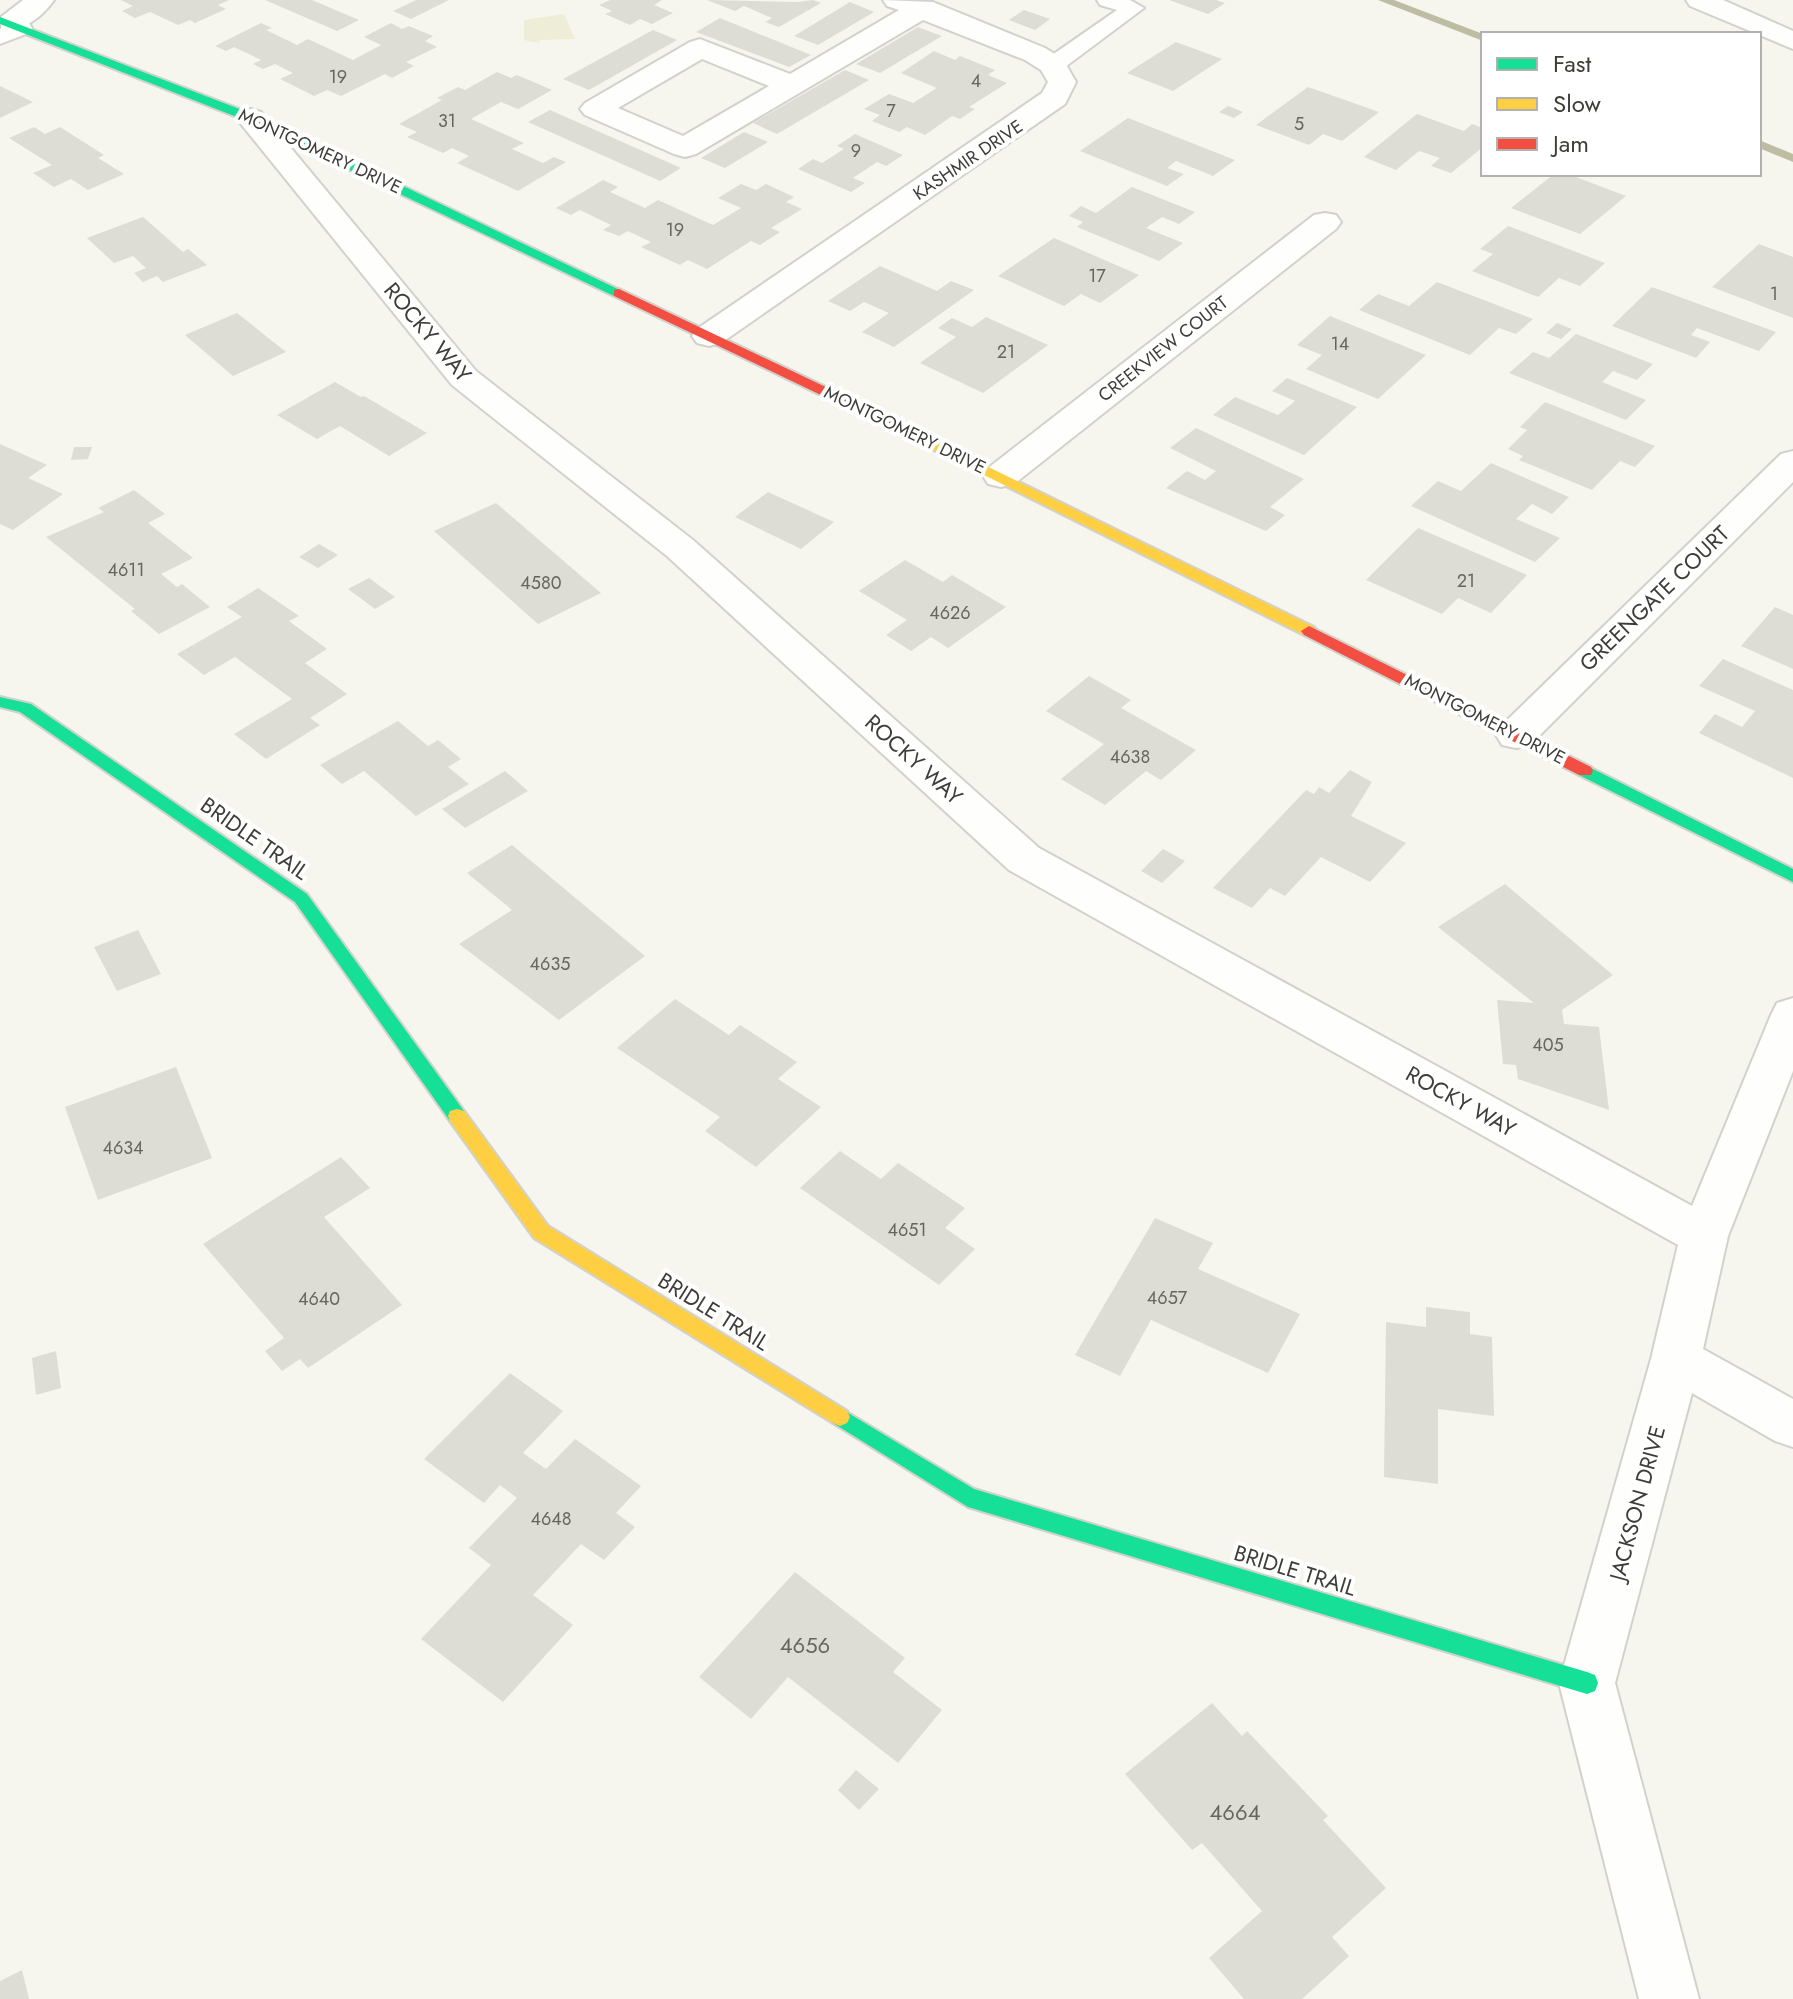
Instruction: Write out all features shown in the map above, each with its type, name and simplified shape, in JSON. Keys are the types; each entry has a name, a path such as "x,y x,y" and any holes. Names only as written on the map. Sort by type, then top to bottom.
{"street":[{"path":"8,27 40,0"},
{"path":"1709,1 1793,41"},
{"path":"791,85 700,48 595,109 685,148 791,85 910,4 1035,54 1053,65"},
{"name":"MONTGOMERY DRIVE","path":"8,27 251,118 1001,476 1793,876"},
{"name":"KASHMIR DRIVE","path":"709,336 1055,98 1062,82 1053,65"},
{"name":"ROCKY WAY","path":"251,118 464,378 680,548 1024,859 1704,1236"},
{"name":"CREEKVIEW COURT","path":"1001,476 1325,222"},
{"name":"GREENGATE COURT","path":"1516,735 1793,462"},
{"name":"BRIDLE TRAIL","path":"0,702 25,708 301,898 541,1232 968,1497 1587,1683"},
{"name":"JACKSON DRIVE","path":"1669,1999 1587,1683 1676,1359 1704,1236 1793,1015"},
{"path":"1676,1359 1793,1425"}],"lane":[{"path":"1053,65 1133,8 1108,0"}],"green space":[{"path":"564,14 575,39 540,40 539,43 524,40 524,20"}],"building":[{"path":"121,0 229,0 218,5 226,9 195,23 190,20 178,25 150,12 135,18 122,11 133,6"},
{"path":"265,0 312,0 359,20 337,31"},
{"path":"416,0 449,0 411,19 393,11"},
{"path":"610,0 662,0 654,5 673,13 652,24 640,19 630,25 605,14 612,11 599,5"},
{"path":"707,0 813,0 821,3 779,27 765,22 772,18 744,6 735,11"},
{"path":"1169,0 1216,0 1225,3 1208,14"},
{"path":"850,2 874,12 818,45 794,36"},
{"path":"1024,10 1050,19 1035,30 1009,20"},
{"path":"720,18 811,55 789,67 696,32"},
{"path":"261,23 272,28 266,30 297,45 308,39 353,60 381,45 364,37 391,23 402,29 409,26 433,36 425,41 437,47 406,62 414,66 392,78 385,74 341,96 327,90 314,96 280,79 293,73 275,64 263,69 253,64 261,60 234,47 226,51 215,46"},
{"path":"918,27 942,36 880,73 856,64"},
{"path":"653,30 677,40 589,90 563,79"},
{"path":"1176,42 1222,59 1173,91 1127,73"},
{"path":"934,51 955,60 960,56 995,70 988,75 1007,83 969,107 975,109 960,119 952,116 925,135 907,127 899,132 872,121 880,115 864,109 889,94 913,103 937,88 901,73"},
{"path":"845,70 869,80 777,134 753,123"},
{"path":"497,72 511,78 517,75 552,90 518,109 501,102 471,119 524,143 512,149 543,163 554,157 566,162 518,191 457,163 469,156 452,148 443,153 407,137 417,132 399,124 442,100 437,98 458,87 465,90"},
{"path":"0,86 33,102 0,118"},
{"path":"1308,87 1379,112 1342,141 1323,134 1309,145 1256,125"},
{"path":"1228,106 1243,112 1234,118 1219,112"},
{"path":"550,110 681,168 660,181 528,122"},
{"path":"1417,114 1464,131 1472,124 1481,127 1481,149 1451,173 1431,166 1440,158 1419,151 1396,170 1364,157"},
{"path":"1128,118 1235,160 1213,176 1176,161 1167,168 1184,174 1167,186 1080,151"},
{"path":"34,127 45,134 60,127 104,155 98,158 124,174 88,190 71,179 54,187 33,173 52,165 9,138"},
{"path":"744,132 768,142 725,168 701,158"},
{"path":"855,134 903,155 886,166 877,162 853,178 865,183 851,192 798,169 813,159 822,163 844,149 837,146"},
{"path":"1551,176 1573,176 1626,196 1580,234 1511,208"},
{"path":"603,180 618,187 610,192 645,208 658,200 713,225 741,208 718,198 741,184 756,190 766,184 794,197 786,202 802,209 771,228 780,232 760,245 751,241 707,269 688,260 680,265 641,247 651,242 628,231 619,236 603,230 611,225 580,210 571,215 556,208"},
{"path":"1132,187 1195,212 1179,224 1162,217 1146,228 1183,243 1159,261 1077,227 1083,222 1069,216 1081,206 1096,213"},
{"path":"143,217 183,252 188,249 207,265 163,282 157,276 143,282 134,273 146,268 133,256 114,263 87,238"},
{"path":"1508,226 1605,263 1580,286 1559,278 1538,297 1472,271 1493,254 1480,249"},
{"path":"1054,238 1139,275 1100,303 1081,294 1064,306 998,276"},
{"path":"1759,244 1793,257 1793,318 1712,287"},
{"path":"880,266 937,291 951,281 974,290 894,347 862,332 889,313 864,302 850,311 828,301"},
{"path":"1437,282 1533,319 1516,334 1499,328 1470,355 1359,310 1378,294 1409,306"},
{"path":"1652,287 1776,332 1759,351 1697,328 1691,335 1710,342 1696,358 1612,326"},
{"path":"237,313 286,352 233,376 185,335"},
{"path":"1330,316 1426,355 1378,399 1306,369 1322,355 1297,345"},
{"path":"986,317 1048,345 983,393 920,363 956,337 938,328 952,318 972,327"},
{"path":"1557,323 1572,329 1561,339 1546,333"},
{"path":"1576,334 1653,364 1637,380 1613,371 1602,382 1646,400 1626,420 1509,373 1533,352 1549,358"},
{"path":"1287,378 1357,407 1304,455 1213,415 1235,397 1278,415 1295,401 1272,391"},
{"path":"335,382 427,433 389,456 340,426 317,439 277,415"},
{"path":"1545,402 1655,446 1635,467 1620,461 1592,490 1519,460 1523,456 1508,449 1527,430 1520,427"},
{"path":"1196,428 1304,479 1270,507 1285,515 1266,531 1166,488 1187,471 1205,480 1216,471 1170,448"},
{"path":"0,444 47,465 28,478 63,494 13,530 0,524"},
{"path":"74,447 92,447 88,459 71,460"},
{"path":"1491,463 1569,497 1552,514 1532,504 1516,519 1560,538 1535,562 1411,506 1438,481 1461,491"},
{"path":"134,490 165,514 148,523 193,558 161,574 177,587 182,584 210,607 159,634 131,611 135,609 46,537 104,512 98,508"},
{"path":"768,492 834,522 801,549 735,517"},
{"path":"496,503 601,593 538,624 434,531"},
{"path":"1418,528 1527,575 1491,613 1458,598 1442,614 1366,580"},
{"path":"319,544 338,555 318,568 299,557"},
{"path":"905,560 943,582 952,575 1006,607 948,648 931,637 911,651 886,635 907,620 859,591"},
{"path":"369,578 395,597 375,609 348,589"},
{"path":"258,588 299,616 289,621 327,649 305,663 347,694 310,718 320,725 266,759 234,734 292,699 235,657 204,675 177,654 242,617 227,607"},
{"path":"1775,607 1793,615 1793,669 1741,646"},
{"path":"1723,659 1793,690 1793,778 1699,733 1715,714 1742,727 1755,711 1699,686"},
{"path":"1089,676 1131,700 1121,708 1196,750 1161,780 1146,771 1105,805 1061,779 1104,744 1046,711"},
{"path":"398,721 428,746 438,740 461,759 448,767 469,784 416,816 364,771 342,784 320,765"},
{"path":"1350,770 1372,782 1351,816 1406,843 1370,882 1321,857 1285,896 1270,888 1252,908 1213,888 1306,790 1314,794 1319,787 1329,793"},
{"path":"505,771 528,791 465,828 442,809"},
{"path":"512,845 645,956 559,1020 459,944 512,910 467,873"},
{"path":"1163,849 1185,861 1162,883 1141,871"},
{"path":"1505,884 1613,975 1562,1010 1564,1024 1599,1027 1609,1110 1518,1079 1516,1065 1503,1064 1497,1000 1534,1003 1438,927"},
{"path":"138,930 161,974 117,991 94,947"},
{"path":"675,999 729,1035 740,1025 797,1062 778,1079 821,1107 756,1167 705,1131 720,1117 617,1048"},
{"path":"176,1067 212,1158 98,1200 65,1107"},
{"path":"840,1151 881,1179 898,1163 965,1208 945,1228 975,1249 939,1285 800,1188"},
{"path":"341,1157 370,1188 324,1217 402,1305 308,1368 300,1359 282,1371 265,1351 284,1338 203,1244"},
{"path":"1155,1218 1213,1243 1198,1269 1300,1314 1268,1373 1151,1320 1120,1376 1075,1355"},
{"path":"1426,1307 1470,1312 1470,1334 1492,1337 1494,1416 1438,1409 1438,1484 1384,1477 1386,1322 1426,1327"},
{"path":"56,1351 61,1388 36,1395 32,1358"},
{"path":"510,1373 563,1411 523,1453 546,1469 575,1439 641,1486 616,1513 635,1527 604,1560 581,1544 533,1595 573,1625 503,1702 421,1639 491,1565 469,1548 517,1498 500,1485 484,1503 424,1459"},
{"path":"795,1572 905,1658 893,1672 942,1710 898,1763 788,1677 751,1719 699,1677"},
{"path":"1212,1703 1242,1736 1247,1731 1328,1816 1323,1820 1386,1888 1332,1937 1349,1956 1302,1999 1244,1999 1209,1958 1262,1911 1202,1843 1192,1850 1125,1774"},
{"path":"856,1770 879,1789 859,1810 838,1790"},
{"path":"22,1970 29,1999 0,1999 0,1981"}],"waterway":[{"path":"1384,0 1481,37"},
{"path":"1761,145 1793,158"}],"traffic: fast":[{"path":"0,20 251,118 619,293"},
{"path":"0,702 25,708 301,898 457,1116"},
{"path":"1585,771 1793,876"},
{"path":"840,1417 968,1497 1587,1683"}],"traffic: slow":[{"path":"903,429 1309,631"},
{"path":"457,1116 541,1232 840,1417"}],"traffic: jam":[{"path":"619,293 903,429"},
{"path":"1309,631 1585,771"}]}
